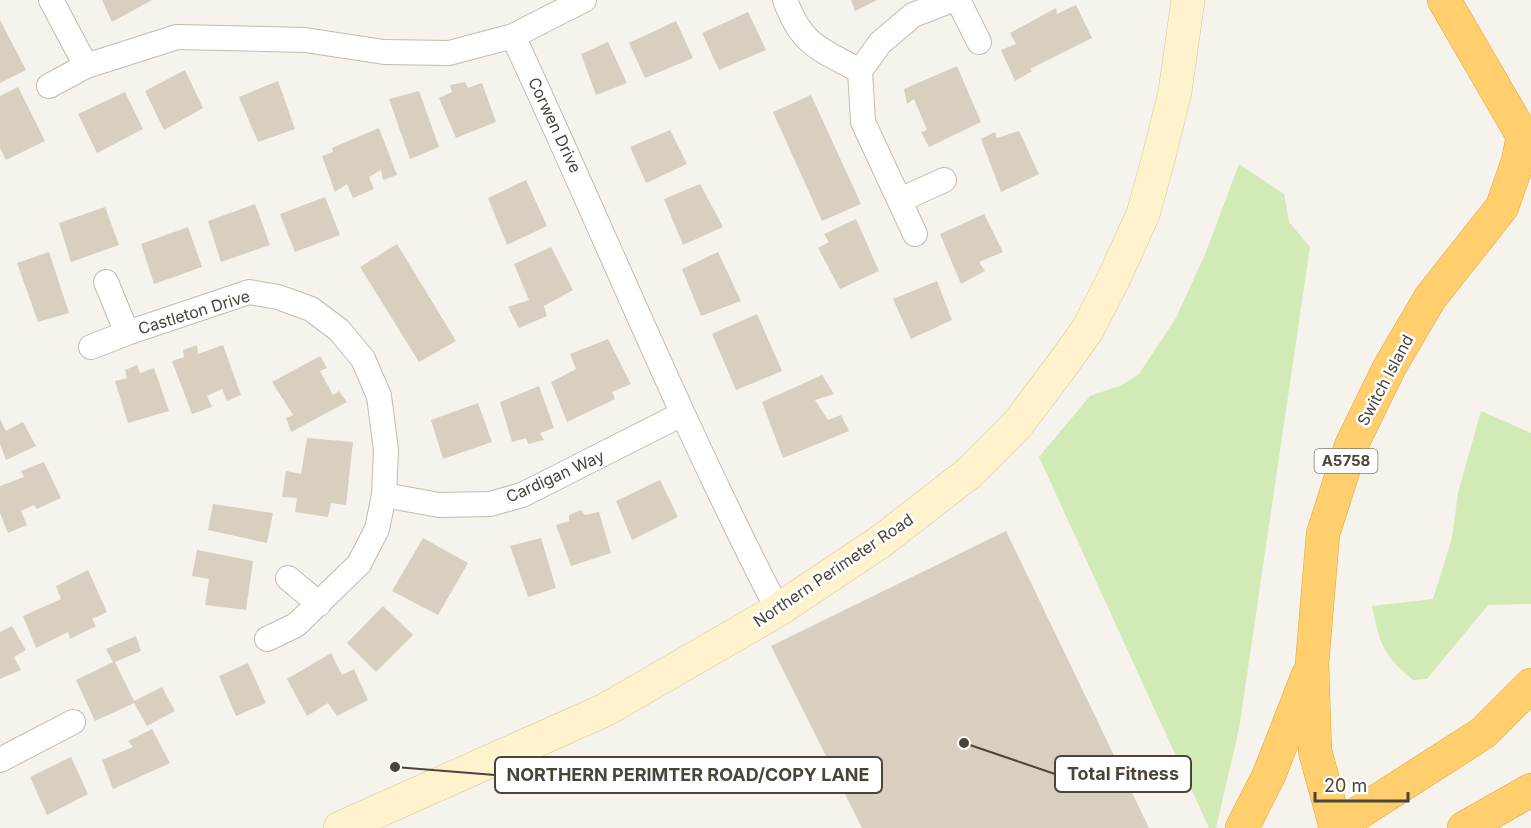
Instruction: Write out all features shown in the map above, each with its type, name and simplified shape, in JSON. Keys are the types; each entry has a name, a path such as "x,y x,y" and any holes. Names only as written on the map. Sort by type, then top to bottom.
{"highway":[{"name":"A5758","path":"1444,0 1527,143"},
{"name":"Switch Island","path":"1336,828 1316,751 1312,664 1323,534 1351,446 1389,368 1430,298 1502,207 1518,161 1527,143"},
{"name":"A5758","path":"1242,828 1269,775 1312,664"},
{"path":"1336,828 1483,733 1531,686"},
{"path":"1483,733 1531,716"},
{"path":"1464,828 1531,789"}],"main road":[{"name":"Northern Perimeter Road","path":"340,828 605,710 778,610 880,542 969,473 1017,425 1088,329 1115,276 1143,214 1149,194 1175,92 1188,0"}],"street":[{"path":"51,0 86,66"},
{"path":"49,86 86,66 177,37 305,40 384,52 449,53 513,36 584,0"},
{"path":"785,0 796,28 810,44 860,71"},
{"path":"915,234 863,122 860,71 880,43 913,15 952,0"},
{"path":"958,0 979,42"},
{"name":"Corwen Drive","path":"513,36 579,178 682,414 778,610"},
{"path":"900,200 944,180"},
{"name":"Castleton Drive","path":"106,282 127,333"},
{"name":"Castleton Drive","path":"91,347 249,292 278,297 311,309 339,330 363,359 379,396 386,450 384,495 376,530 359,564 296,625 267,639"},
{"name":"Cardigan Way","path":"384,495 439,504 490,504 522,495 682,414"},
{"path":"288,578 319,604"},
{"path":"0,760 73,722"}],"green space":[{"path":"1239,164 1284,194 1289,222 1310,247 1239,729 1216,828 1209,828 1039,457 1090,396 1122,385 1139,374 1176,318 1206,252"},
{"path":"1481,411 1531,433 1531,604 1488,605 1427,679 1413,680 1395,663 1384,648 1372,606 1433,599 1452,538 1458,493"}],"building":[{"path":"102,0 152,0 112,22"},
{"path":"851,0 877,0 855,11"},
{"path":"1076,5 1092,38 1030,69 1032,71 1015,81 1001,50 1016,44 1010,33 1056,8 1057,14"},
{"path":"748,12 766,50 719,70 702,33"},
{"path":"0,20 26,70 0,83"},
{"path":"676,21 693,58 645,78 629,43"},
{"path":"608,42 627,83 596,95 581,54"},
{"path":"957,66 981,122 929,147 921,132 927,130 914,99 907,104 904,89"},
{"path":"185,70 203,108 164,130 145,91"},
{"path":"278,81 295,129 258,142 239,97"},
{"path":"465,82 468,88 482,83 496,122 456,138 439,98 452,92 450,85"},
{"path":"18,87 45,141 6,160 0,148 0,96"},
{"path":"419,91 439,147 410,159 389,99"},
{"path":"125,92 143,129 97,153 78,114"},
{"path":"811,95 861,204 822,221 773,112"},
{"path":"379,128 397,175 383,180 381,170 369,177 374,189 353,198 347,184 335,192 322,156 333,152 332,148"},
{"path":"670,130 687,164 646,183 630,147"},
{"path":"1019,131 1039,174 1001,192 981,139 995,132 997,138"},
{"path":"526,180 547,226 507,245 488,198"},
{"path":"700,184 723,227 683,245 664,199"},
{"path":"325,197 340,235 295,252 280,214"},
{"path":"255,204 270,245 221,262 208,221"},
{"path":"105,207 119,245 71,262 59,223"},
{"path":"984,214 1003,252 979,262 985,271 961,284 940,234"},
{"path":"856,219 879,271 840,289 818,248 829,242 824,234"},
{"path":"188,227 202,267 154,284 141,244"},
{"path":"397,244 456,341 419,362 360,267"},
{"path":"551,247 573,290 544,306 547,316 519,328 508,307 529,300 514,264"},
{"path":"49,252 69,313 38,322 17,263"},
{"path":"718,252 741,301 701,316 682,269"},
{"path":"937,281 952,320 911,339 893,299"},
{"path":"757,314 782,371 736,390 712,334"},
{"path":"608,339 631,384 612,392 615,399 567,422 551,382 576,369 570,354"},
{"path":"197,345 198,354 223,345 241,395 227,401 222,389 207,396 212,407 192,414 172,361 184,357 183,350"},
{"path":"320,356 327,368 320,371 333,395 339,391 347,402 291,432 286,418 293,415 272,382"},
{"path":"137,365 140,373 154,368 169,411 128,423 115,381 127,378 125,370"},
{"path":"822,375 834,394 815,400 828,420 841,415 849,431 783,458 762,402"},
{"path":"539,386 554,428 540,433 544,440 528,444 526,438 512,442 500,402"},
{"path":"478,403 492,442 443,459 431,420"},
{"path":"0,419 6,431 23,422 36,446 6,460 0,444"},
{"path":"307,438 353,442 346,505 331,503 328,517 295,512 297,498 282,497 286,471 301,474"},
{"path":"44,462 61,498 37,509 34,505 21,511 27,525 8,533 0,513 0,486 24,477 21,471"},
{"path":"660,480 678,517 632,540 616,501"},
{"path":"213,504 273,513 267,543 208,530"},
{"path":"581,510 585,515 599,512 611,553 571,566 556,525 569,521 569,515"},
{"path":"1006,531 1149,828 862,828 771,646"},
{"path":"423,538 468,563 438,615 392,591"},
{"path":"541,538 556,588 528,597 510,546"},
{"path":"197,550 253,561 246,610 205,605 209,579 192,576"},
{"path":"88,570 107,612 92,619 96,626 70,639 68,632 36,648 23,616 61,599 56,586"},
{"path":"383,606 413,635 376,672 347,643"},
{"path":"12,626 26,650 14,657 21,670 0,679 0,632"},
{"path":"136,636 141,651 115,662 134,701 162,687 175,711 147,726 134,703 95,721 76,680 113,662 106,649"},
{"path":"331,653 342,675 354,669 368,700 337,716 328,703 307,716 287,679"},
{"path":"248,663 266,703 236,716 219,676"},
{"path":"152,729 170,763 113,789 102,760 133,747 128,741"},
{"path":"71,757 88,794 47,815 30,777"}],"place":[{"name":"Total Fitness","path":"964,743"},
{"name":"NORTHERN PERIMTER ROAD/COPY LANE","path":"395,767"}]}
